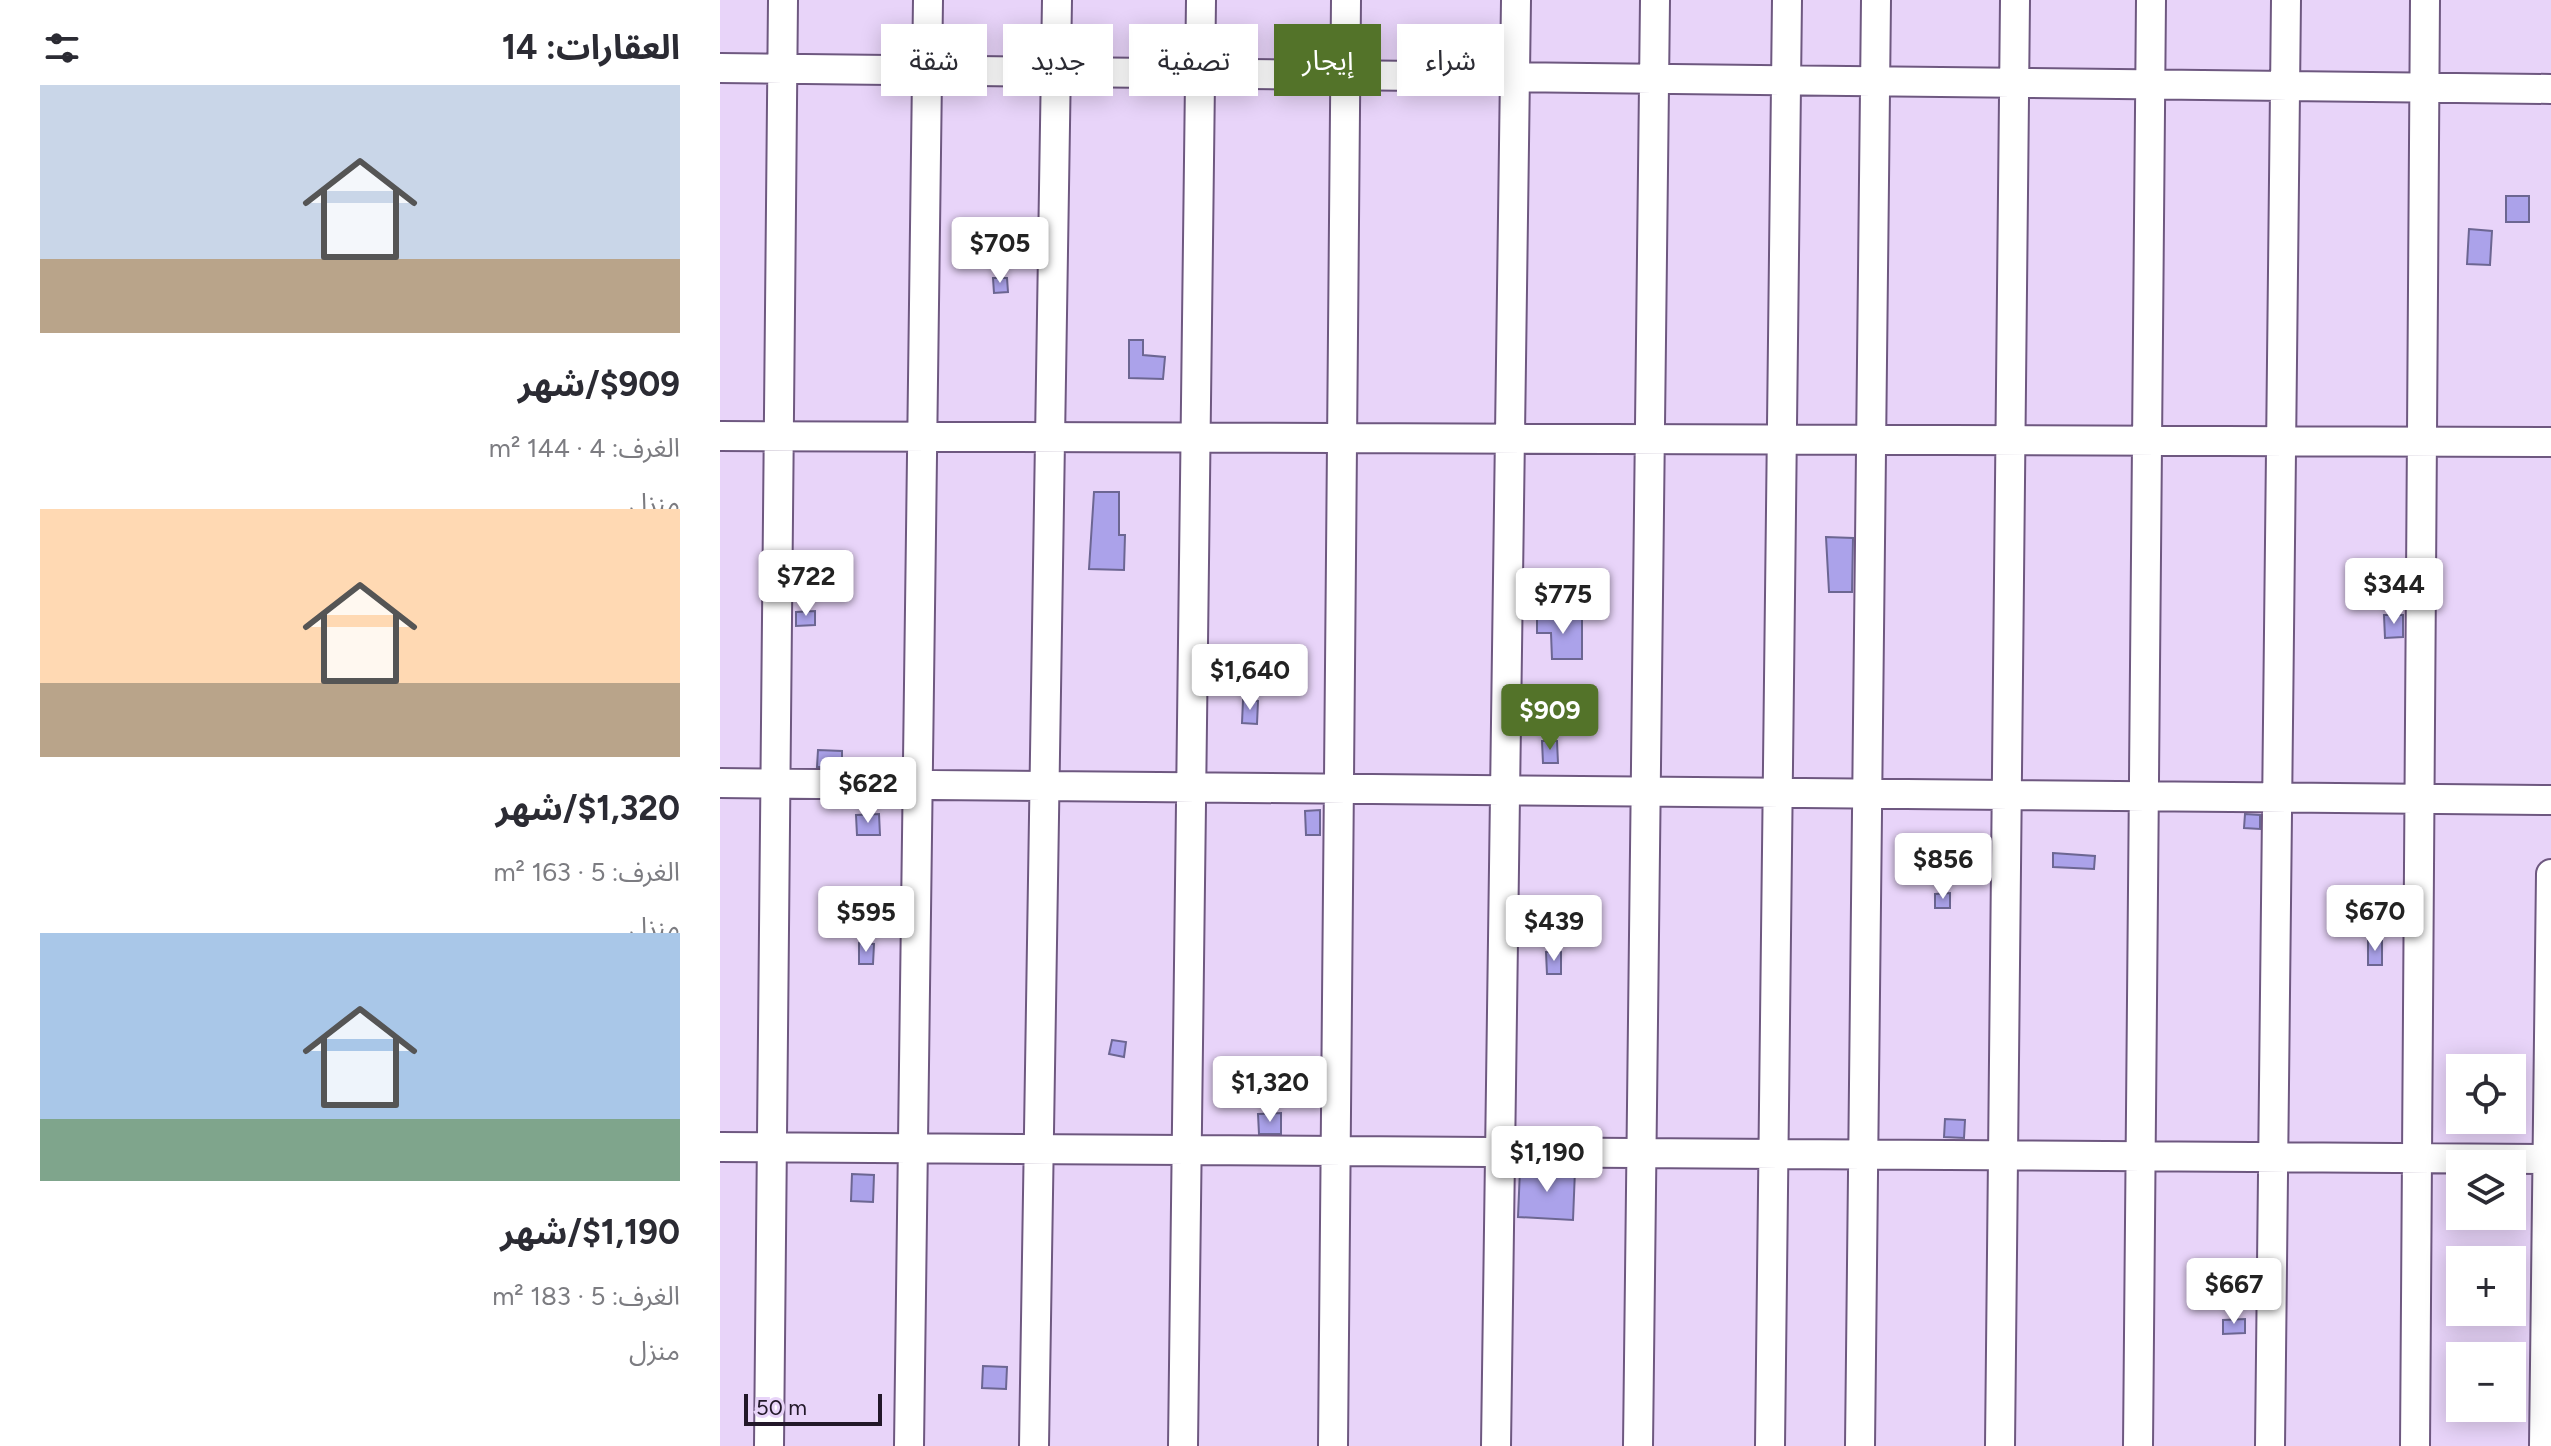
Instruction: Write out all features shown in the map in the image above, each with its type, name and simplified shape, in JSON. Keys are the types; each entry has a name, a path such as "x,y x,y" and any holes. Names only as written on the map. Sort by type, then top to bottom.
{"street":[{"path":"769,1446 783,0"},
{"path":"928,0 928,24"},
{"path":"1056,24 1057,0"},
{"path":"1201,0 1201,24"},
{"path":"1346,0 1346,24"},
{"path":"1496,1446 1516,0"},
{"path":"1638,1446 1655,0"},
{"path":"1770,1446 1787,0"},
{"path":"1860,1446 1876,0"},
{"path":"2000,1446 2015,0"},
{"path":"2138,1446 2151,0"},
{"path":"2270,1446 2286,0"},
{"path":"2415,1446 2425,0"},
{"path":"720,68 881,70"},
{"path":"1381,75 2551,89"},
{"path":"909,1446 927,96"},
{"path":"1034,1446 1055,96"},
{"path":"1183,1446 1200,96"},
{"path":"1333,1446 1345,96"},
{"path":"720,436 2551,442"},
{"path":"720,783 2551,800"},
{"path":"2544,1446 2551,874"},
{"path":"720,1147 2549,1159"}],"building":[{"path":"2506,196 2529,196 2529,222 2506,222"},
{"path":"2469,229 2492,231 2490,265 2467,264"},
{"path":"993,278 1007,278 1008,292 994,293"},
{"path":"1129,340 1143,340 1143,355 1165,357 1163,379 1129,378"},
{"path":"1094,492 1119,492 1119,535 1125,535 1124,570 1089,569"},
{"path":"1826,537 1853,538 1852,592 1829,592"},
{"path":"815,611 815,625 796,626 796,612"},
{"path":"2384,615 2403,615 2403,637 2385,638"},
{"path":"1537,616 1582,618 1582,659 1552,659 1551,633 1537,633"},
{"path":"1243,700 1258,701 1257,724 1242,723"},
{"path":"1542,741 1557,741 1558,763 1543,763"},
{"path":"818,750 842,751 842,767 817,767"},
{"path":"1320,810 1320,835 1306,835 1305,811"},
{"path":"879,814 880,835 857,835 856,815"},
{"path":"2245,814 2260,815 2260,829 2244,828"},
{"path":"2053,853 2095,856 2094,869 2053,867"},
{"path":"1950,893 1950,908 1935,908 1935,894"},
{"path":"2368,941 2382,941 2382,965 2368,965"},
{"path":"859,943 874,944 873,964 859,964"},
{"path":"1546,952 1561,952 1561,974 1547,974"},
{"path":"1112,1040 1126,1042 1124,1057 1109,1054"},
{"path":"1281,1113 1281,1134 1259,1134 1258,1114"},
{"path":"1945,1119 1965,1120 1964,1138 1944,1137"},
{"path":"1520,1169 1575,1170 1573,1220 1518,1217"},
{"path":"852,1174 874,1175 873,1202 851,1201"},
{"path":"2245,1319 2245,1333 2223,1334 2223,1320"},
{"path":"983,1366 1007,1367 1006,1389 982,1388"}]}
